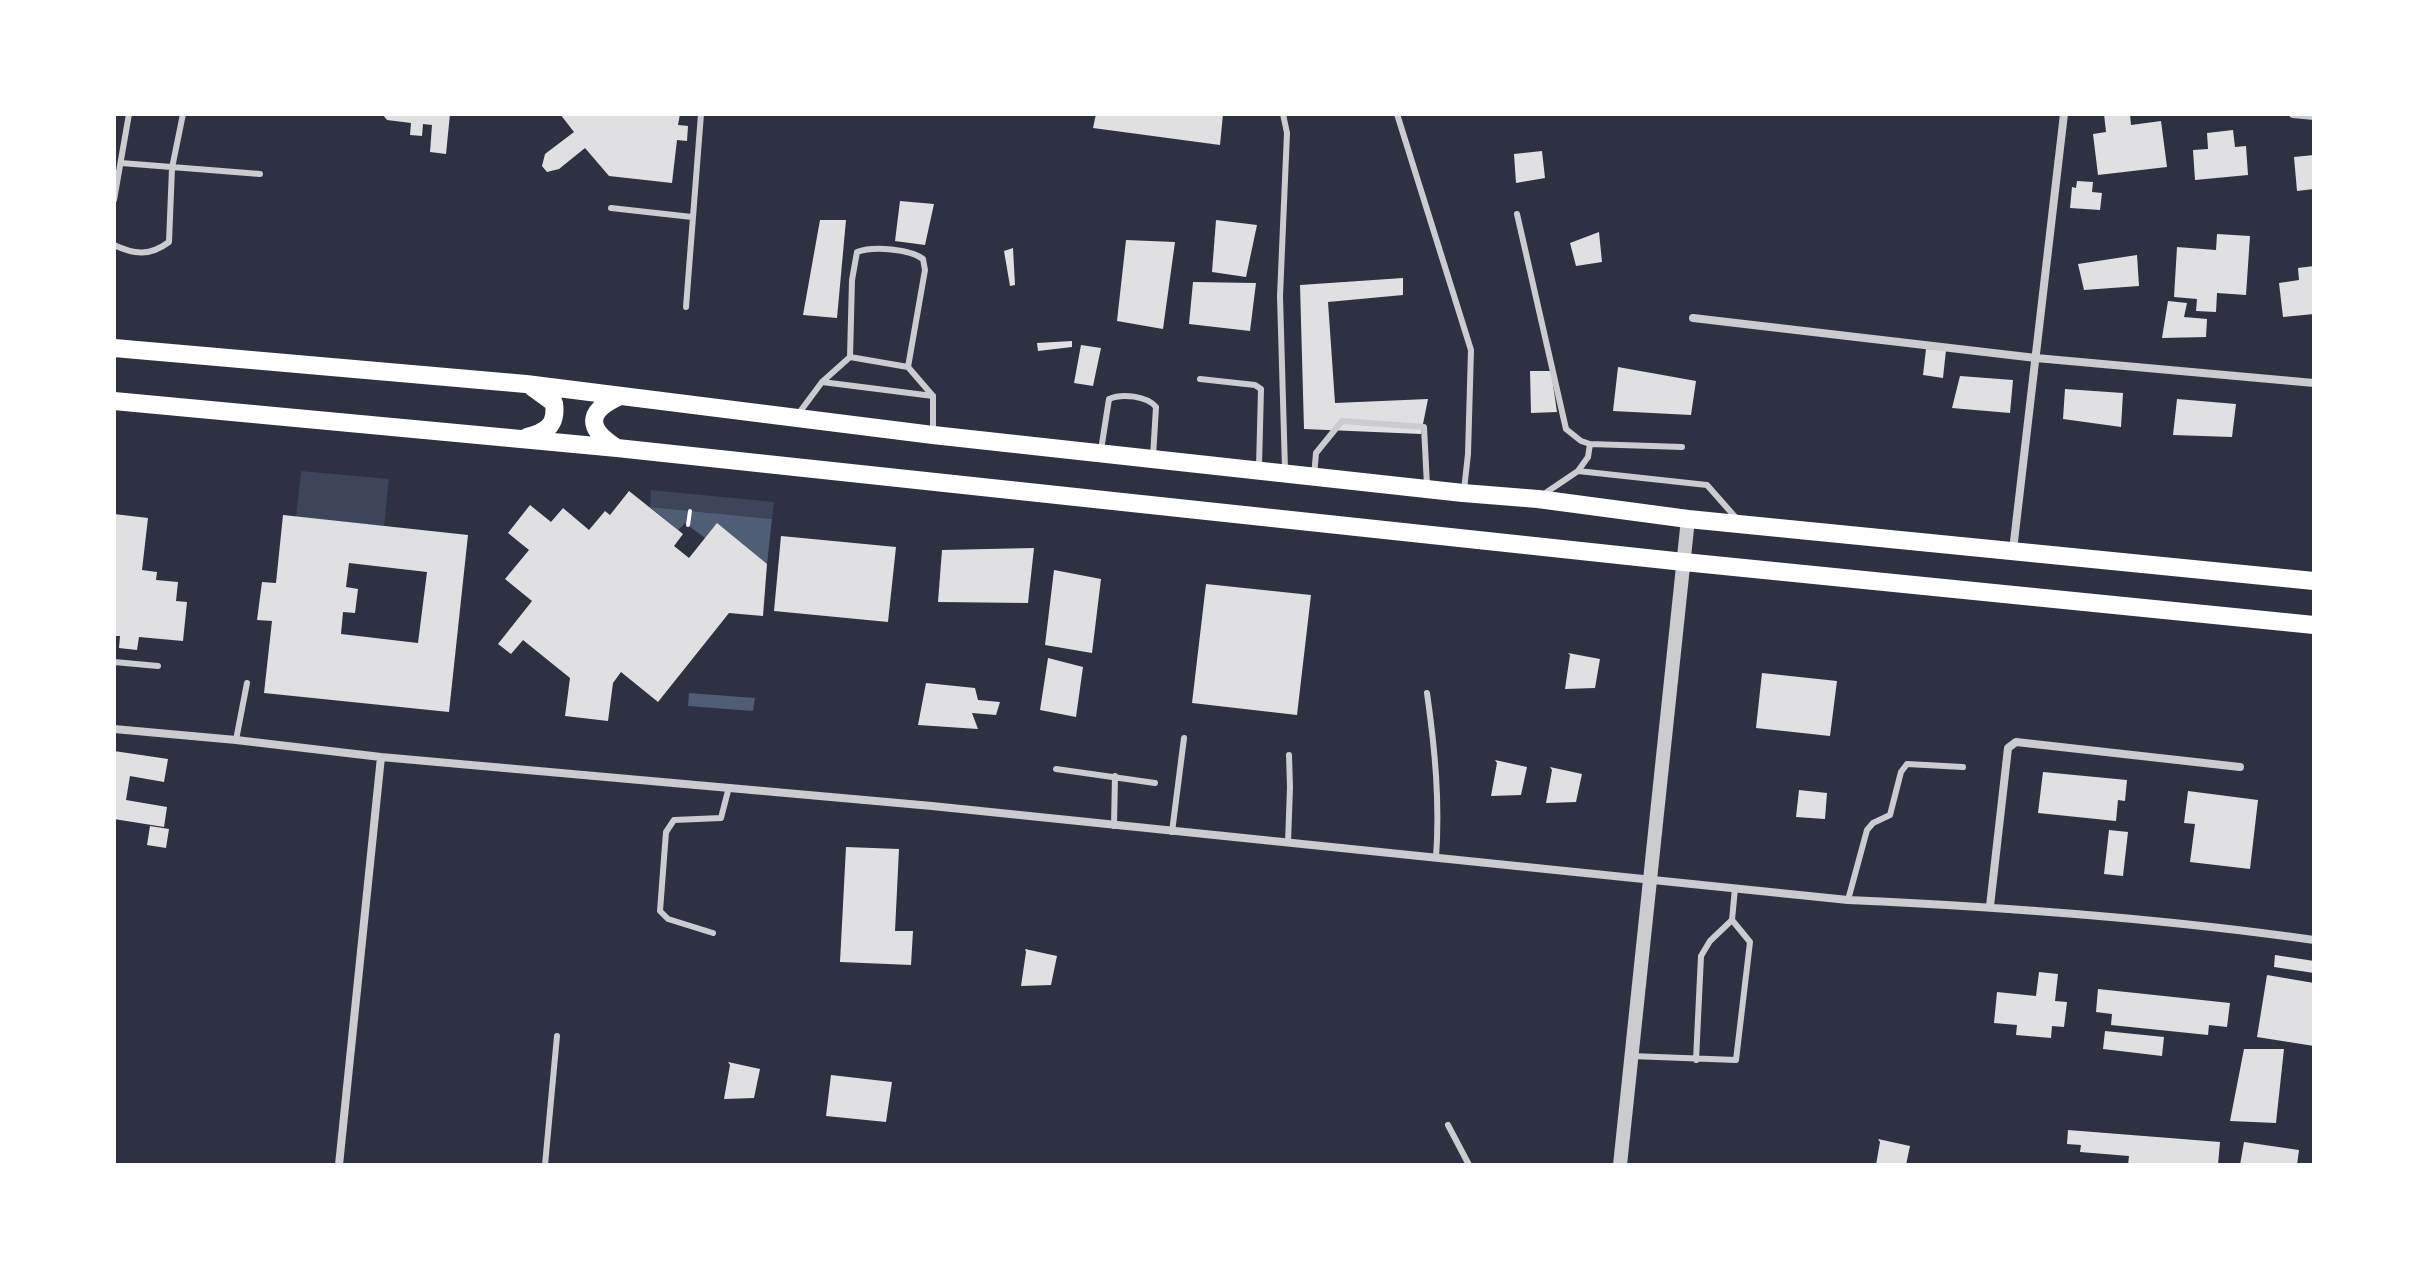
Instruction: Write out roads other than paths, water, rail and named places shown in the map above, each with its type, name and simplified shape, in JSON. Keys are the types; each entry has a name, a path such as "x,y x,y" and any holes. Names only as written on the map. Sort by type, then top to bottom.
{"main road":[{"path":"114,335 142,350"},
{"path":"114,348 526,384 933,435 1538,499 1688,519 2314,581"},
{"path":"516,439 543,433 556,416 554,403 526,384"},
{"path":"617,448 600,437 594,427 595,415 602,404 620,396"},
{"path":"114,401 617,448 1684,562 2314,625"}],"street":[{"path":"2013,551 2064,114"},
{"path":"2293,114 2314,116"},
{"path":"1693,318 2036,358 2314,383"},
{"path":"1620,1165 1688,519"},
{"path":"114,729 381,757 729,787 1848,900 1990,906 2247,930 2314,940"},
{"path":"1990,906 2008,748 2016,742 2240,767"},
{"path":"339,1165 381,757"}],"lane":[{"path":"114,200 129,114"},
{"path":"114,245 131,253 155,252 169,242 172,168 183,114"},
{"path":"686,307 701,114"},
{"path":"1283,114 1287,133 1287,178 1280,296 1285,473"},
{"path":"1397,114 1471,350 1468,454 1463,493"},
{"path":"121,163 260,174"},
{"path":"611,208 692,217"},
{"path":"1517,214 1566,429 1590,444 1682,447"},
{"path":"795,418 822,382 850,357 852,280 857,252 868,249 914,254 923,259 925,270 908,367"},
{"path":"850,357 908,367 933,396 933,435"},
{"path":"1200,379 1255,385 1261,389 1258,470"},
{"path":"822,382 933,396"},
{"path":"1101,453 1109,399 1114,396 1147,399 1156,407 1153,459"},
{"path":"1314,477 1316,453 1342,421 1424,427 1427,489"},
{"path":"1538,499 1578,471 1588,457 1590,444"},
{"path":"1578,471 1707,485 1742,524"},
{"path":"114,662 158,666"},
{"path":"236,740 247,683"},
{"path":"1427,693 1436,759 1439,820 1436,858"},
{"path":"1172,832 1184,738"},
{"path":"1288,843 1289,755"},
{"path":"1848,900 1867,830 1873,823 1890,815 1901,772 1907,764 1963,767"},
{"path":"1056,769 1155,783"},
{"path":"1114,826 1115,776"},
{"path":"713,933 668,919 660,911 666,832 674,820 721,818 729,787"},
{"path":"1696,1060 1701,956 1710,941 1732,920 1735,888"},
{"path":"1631,1056 1736,1060 1750,942 1732,920"},
{"path":"545,1165 557,1036"},
{"path":"1448,1125 1469,1165"}]}
